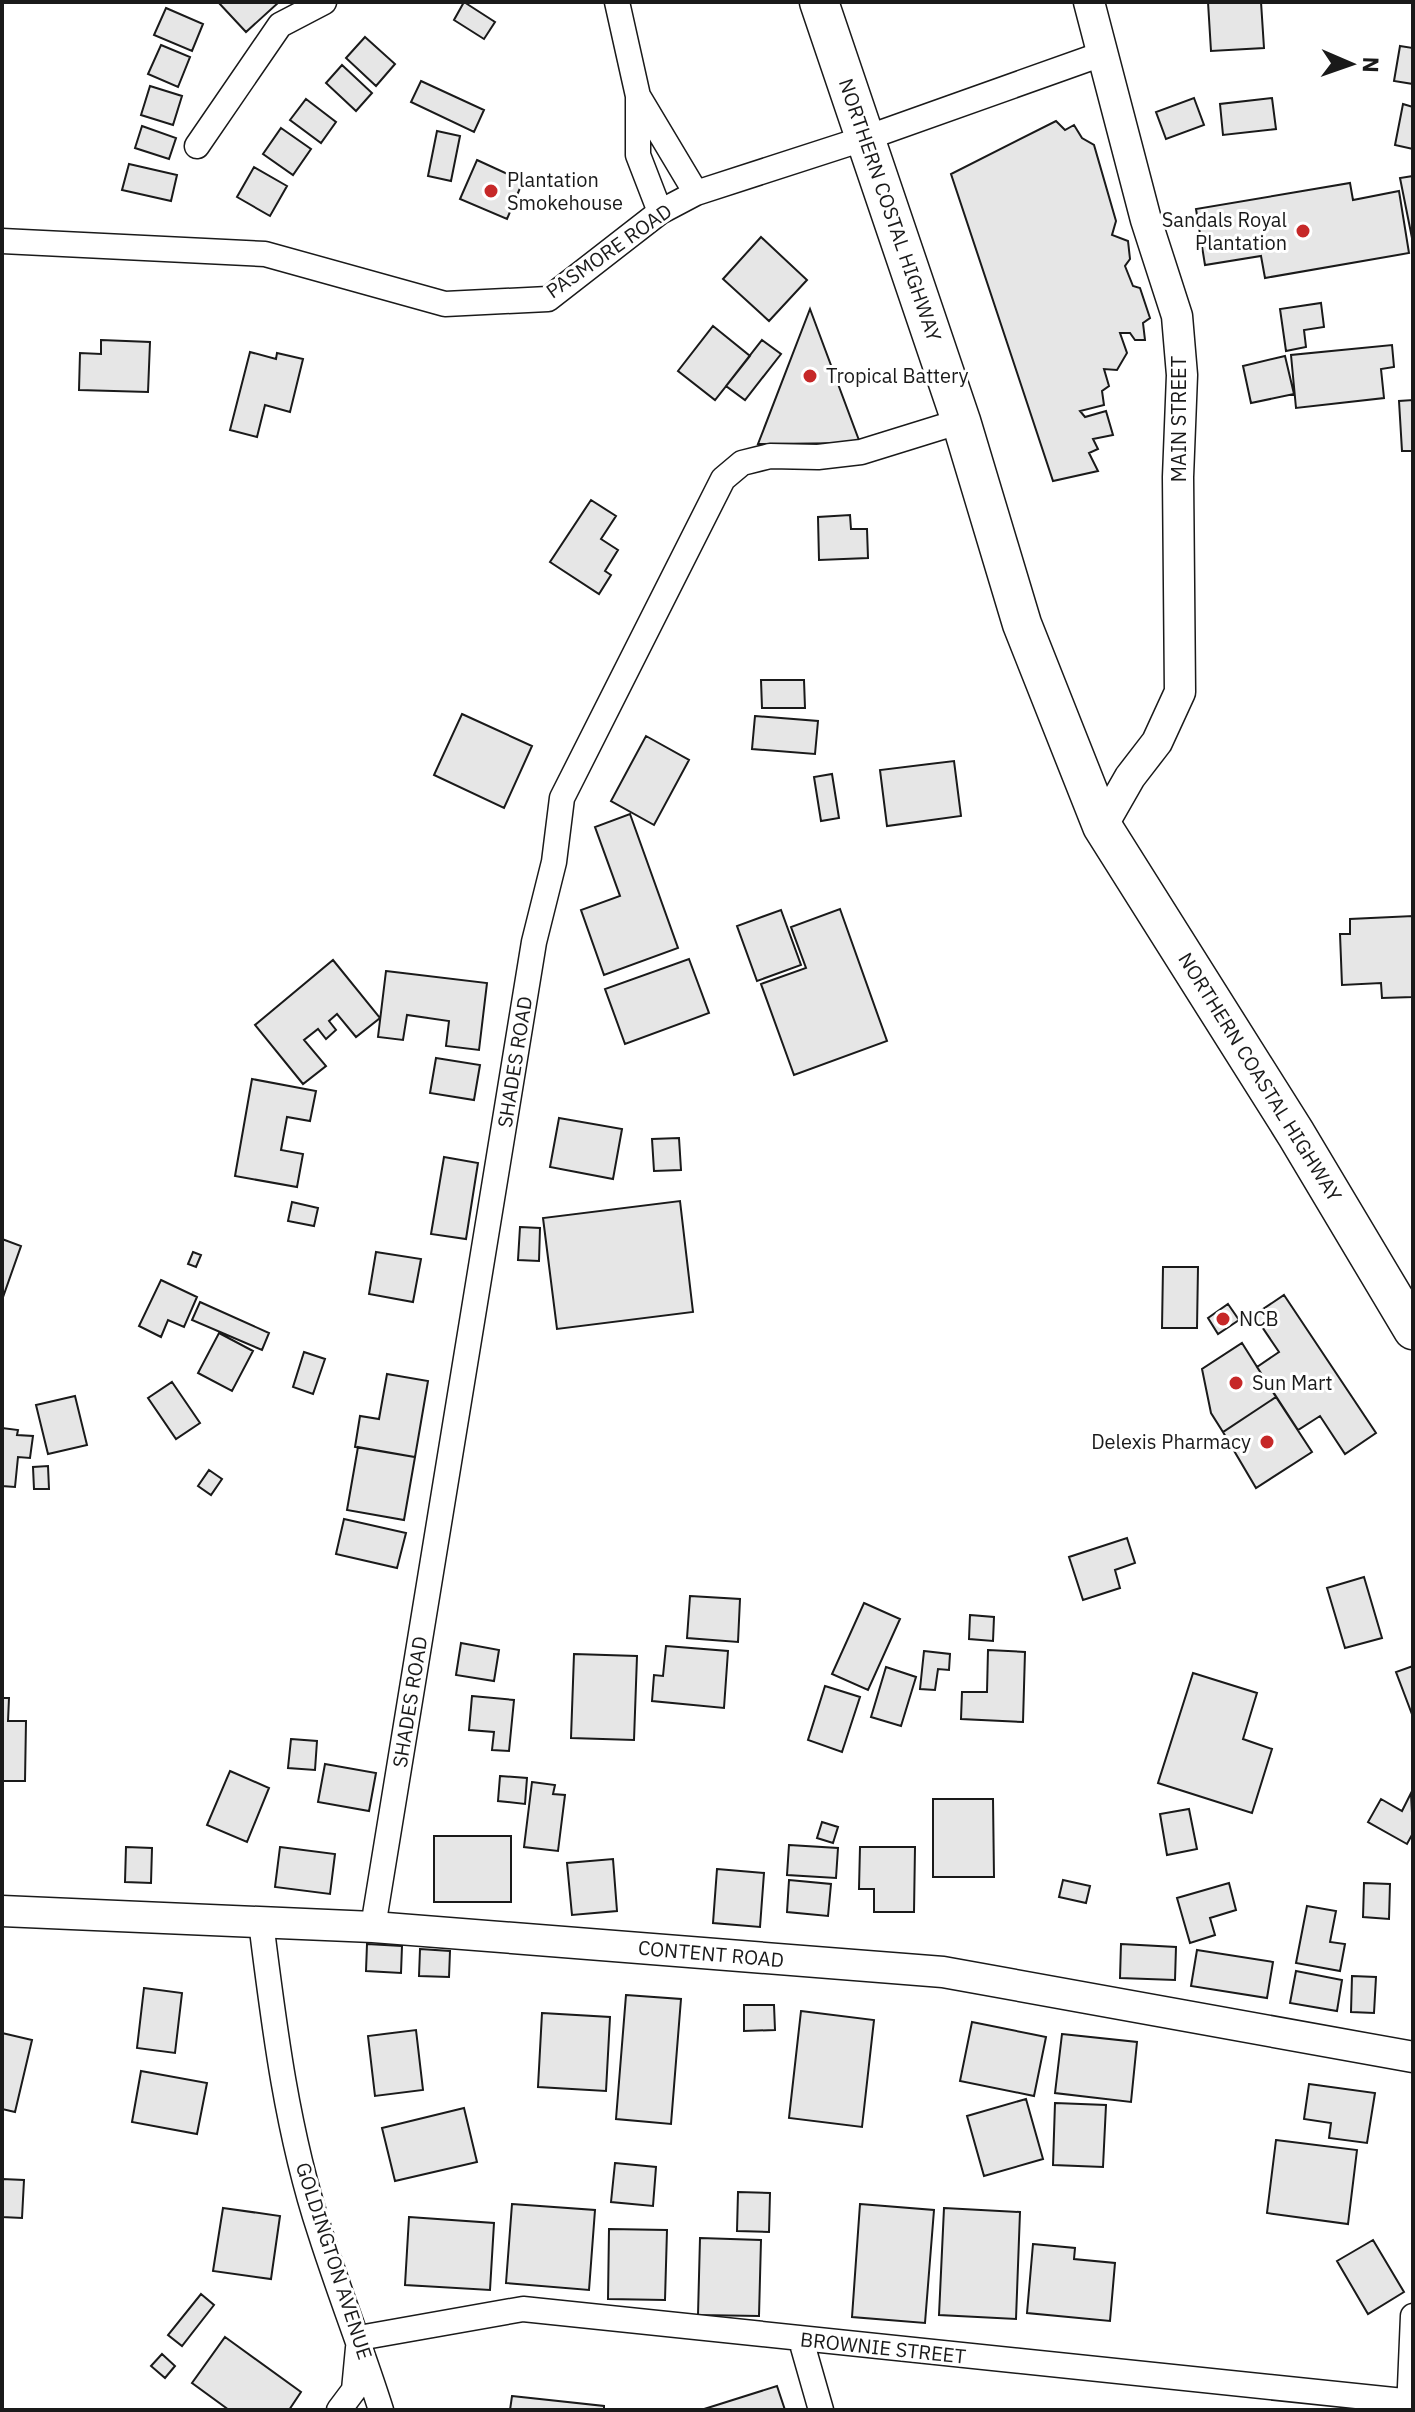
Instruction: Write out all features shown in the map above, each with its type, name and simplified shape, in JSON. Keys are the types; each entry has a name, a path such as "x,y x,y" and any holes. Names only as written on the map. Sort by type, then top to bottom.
{"main road":[{"name":"NORTHERN COSTAL HIGHWAY","path":"819,2 961,421 1022,624 1102,826"},
{"name":"NORTHERN COASTAL HIGHWAY","path":"1102,826 1296,1134 1413,1330"}],"street":[{"path":"197,146 280,25 324,2"},
{"path":"617,2 638,96 638,155 660,212"},
{"name":"MAIN STREET","path":"1089,2 1146,220 1177,316 1182,375 1178,477 1180,692 1157,742 1130,777 1102,826"},
{"name":"PASMORE ROAD","path":"2,241 265,254 445,304 548,299 660,212 696,193 866,138 1102,54"},
{"path":"638,96 696,193"},
{"name":"SHADES ROAD","path":"373,1927 534,942 554,862 562,798 723,479 742,463 770,456 818,457 861,452 961,421"},
{"name":"CONTENT ROAD","path":"2,1911 373,1927 943,1972 1413,2057"},
{"name":"GOLDINGTON AVENUE","path":"261,1922 292,2127 319,2232 359,2338 381,2410"},
{"name":"BROWNIE STREET","path":"359,2338 523,2309 1411,2405"},
{"path":"1411,2405 1413,2316"},
{"path":"339,2410 354,2390 359,2338"},
{"path":"801,2340 821,2410"}],"building":[{"path":"218,2 279,2 246,32"},
{"path":"464,2 495,22 484,39 454,20"},
{"path":"1208,2 1261,2 1264,48 1211,51"},
{"path":"166,8 203,24 192,51 154,35"},
{"path":"365,37 395,64 376,86 346,58"},
{"path":"161,45 190,57 178,87 148,74"},
{"path":"1400,46 1413,48 1413,84 1394,81"},
{"path":"342,65 372,93 356,111 326,83"},
{"path":"421,81 484,110 474,132 411,102"},
{"path":"150,86 182,96 173,125 141,115"},
{"path":"1194,98 1204,125 1166,139 1156,112"},
{"path":"1272,98 1276,129 1223,135 1220,104"},
{"path":"306,99 336,122 321,143 290,120"},
{"path":"1403,104 1413,107 1413,149 1395,145"},
{"path":"1056,121 1065,130 1074,125 1082,138 1094,145 1116,221 1112,235 1128,241 1130,259 1125,266 1133,286 1140,288 1150,318 1143,323 1145,340 1135,340 1130,333 1120,333 1127,353 1117,370 1104,369 1109,386 1102,391 1104,405 1080,411 1085,417 1106,411 1113,435 1093,439 1098,449 1089,453 1098,471 1053,481 951,174"},
{"path":"142,126 176,138 169,159 135,148"},
{"path":"281,128 311,149 293,175 263,154"},
{"path":"437,131 460,136 451,181 428,176"},
{"path":"477,160 523,181 507,219 460,199"},
{"path":"129,164 177,175 171,201 122,190"},
{"path":"254,167 287,186 270,216 237,197"},
{"path":"1413,176 1413,243 1400,178"},
{"name":"Sandals Royal Plantation","path":"1350,183 1353,200 1399,191 1409,253 1265,278 1261,256 1205,265 1196,209"},
{"path":"761,237 807,280 769,321 723,279"},
{"path":"1321,303 1324,327 1304,330 1306,347 1286,351 1280,309"},
{"name":"Tropical Battery","path":"810,309 860,443 758,444"},
{"path":"713,326 750,356 715,400 678,371"},
{"path":"101,340 150,342 148,392 79,390 80,353 101,354"},
{"path":"762,340 781,354 745,400 726,386"},
{"path":"1392,345 1394,367 1381,369 1384,398 1296,408 1291,355"},
{"path":"250,352 276,359 277,353 303,359 290,412 265,405 257,437 230,430"},
{"path":"1285,356 1294,394 1251,403 1243,366"},
{"path":"1413,400 1413,451 1402,451 1399,401"},
{"path":"591,500 616,516 601,539 618,550 605,571 611,575 599,594 550,562"},
{"path":"850,515 851,529 867,529 868,558 819,560 818,517"},
{"path":"761,680 804,680 805,708 762,708"},
{"path":"462,714 532,746 504,808 434,775"},
{"path":"755,716 818,721 815,754 752,749"},
{"path":"646,736 689,760 654,825 611,801"},
{"path":"954,761 961,816 887,826 880,770"},
{"path":"832,774 839,818 821,821 814,777"},
{"path":"630,814 678,948 604,975 581,910 620,896 595,827"},
{"path":"840,909 887,1041 794,1075 761,984 806,968 791,927"},
{"path":"781,910 801,965 757,981 737,926"},
{"path":"1413,916 1413,997 1382,998 1381,983 1342,985 1340,934 1350,934 1350,919"},
{"path":"689,959 709,1013 625,1044 605,989"},
{"path":"333,960 380,1018 356,1037 337,1014 329,1021 336,1030 326,1039 318,1029 304,1040 326,1066 303,1084 255,1025"},
{"path":"386,971 487,983 479,1050 446,1046 449,1021 407,1015 403,1040 378,1037"},
{"path":"436,1058 480,1065 474,1100 430,1093"},
{"path":"252,1079 316,1091 310,1121 287,1117 281,1150 303,1154 297,1187 235,1176"},
{"path":"559,1118 622,1129 613,1179 550,1167"},
{"path":"679,1138 681,1170 654,1171 652,1139"},
{"path":"444,1157 478,1163 466,1239 431,1234"},
{"path":"680,1201 693,1312 557,1329 543,1218"},
{"path":"292,1202 318,1208 314,1226 288,1221"},
{"path":"520,1227 540,1228 539,1261 518,1260"},
{"path":"2,1239 21,1246 2,1300"},
{"path":"193,1252 201,1255 196,1267 188,1264"},
{"path":"376,1252 421,1259 413,1302 369,1294"},
{"path":"1163,1267 1198,1267 1197,1328 1162,1328"},
{"path":"161,1280 197,1297 184,1327 168,1320 161,1337 139,1326"},
{"path":"1284,1295 1376,1433 1345,1454 1320,1416 1298,1430 1257,1367 1279,1352 1254,1315"},
{"path":"200,1302 269,1333 262,1350 192,1320"},
{"name":"NCB","path":"1228,1304 1239,1320 1218,1334 1208,1318"},
{"path":"219,1333 253,1351 232,1391 198,1373"},
{"name":"Sun Mart","path":"1242,1343 1276,1397 1223,1432 1211,1413 1202,1369"},
{"path":"304,1352 325,1359 313,1394 293,1387"},
{"path":"387,1374 428,1381 415,1457 355,1447 360,1416 379,1419"},
{"path":"172,1382 200,1423 176,1439 148,1398"},
{"path":"75,1396 87,1445 48,1454 36,1405"},
{"name":"Delexis Pharmacy","path":"1276,1397 1312,1452 1256,1488 1223,1432"},
{"path":"2,1428 18,1430 17,1435 33,1436 30,1458 18,1457 15,1487 2,1486"},
{"path":"358,1447 415,1457 404,1520 347,1510"},
{"path":"48,1466 49,1489 34,1489 33,1467"},
{"path":"209,1470 222,1479 211,1495 198,1486"},
{"path":"344,1519 406,1533 397,1568 336,1554"},
{"path":"1127,1538 1135,1563 1115,1570 1120,1588 1083,1600 1069,1557"},
{"path":"1364,1577 1382,1638 1345,1648 1327,1588"},
{"path":"690,1596 740,1599 738,1642 687,1638"},
{"path":"864,1603 900,1619 868,1690 832,1674"},
{"path":"970,1615 994,1617 993,1641 969,1639"},
{"path":"461,1643 499,1650 494,1681 456,1675"},
{"path":"666,1646 728,1651 724,1708 652,1701 654,1675 663,1676"},
{"path":"988,1650 1025,1652 1023,1722 961,1719 962,1692 987,1692"},
{"path":"924,1651 950,1654 949,1670 938,1669 935,1690 920,1689"},
{"path":"574,1654 637,1656 634,1740 571,1738"},
{"path":"1413,1666 1413,1717 1396,1672"},
{"path":"886,1667 916,1677 901,1726 871,1717"},
{"path":"1193,1673 1257,1693 1243,1739 1272,1749 1252,1813 1158,1783"},
{"path":"825,1686 860,1697 842,1752 808,1740"},
{"path":"472,1696 514,1700 509,1751 492,1750 494,1732 469,1730"},
{"path":"2,1698 9,1698 8,1721 26,1721 25,1781 2,1781"},
{"path":"291,1739 317,1741 315,1770 288,1768"},
{"path":"325,1764 376,1773 369,1811 318,1802"},
{"path":"230,1771 269,1788 247,1842 207,1825"},
{"path":"500,1776 527,1778 525,1804 498,1801"},
{"path":"532,1782 555,1785 553,1794 565,1795 558,1851 524,1847"},
{"path":"1411,1793 1413,1833 1407,1844 1368,1822 1381,1799 1402,1811"},
{"path":"933,1799 993,1799 994,1877 933,1877"},
{"path":"1189,1809 1197,1849 1167,1855 1160,1814"},
{"path":"822,1822 838,1827 833,1843 817,1838"},
{"path":"434,1836 511,1836 511,1902 434,1902"},
{"path":"789,1845 838,1848 836,1878 787,1875"},
{"path":"126,1847 152,1848 151,1883 125,1882"},
{"path":"280,1847 335,1854 330,1894 275,1887"},
{"path":"860,1847 915,1847 914,1912 874,1912 874,1889 859,1889"},
{"path":"613,1859 617,1911 572,1915 567,1863"},
{"path":"717,1869 764,1873 760,1927 713,1923"},
{"path":"789,1880 831,1884 828,1916 787,1912"},
{"path":"1063,1880 1090,1886 1086,1903 1059,1897"},
{"path":"1229,1883 1236,1910 1210,1918 1215,1935 1190,1943 1177,1898"},
{"path":"1364,1883 1390,1884 1389,1919 1363,1917"},
{"path":"1307,1906 1336,1911 1330,1942 1345,1944 1340,1971 1296,1963"},
{"path":"367,1944 402,1946 401,1973 366,1971"},
{"path":"1121,1944 1176,1947 1175,1980 1120,1978"},
{"path":"420,1949 450,1951 449,1977 419,1976"},
{"path":"1197,1950 1273,1962 1267,1998 1191,1986"},
{"path":"1296,1971 1342,1980 1337,2011 1290,2003"},
{"path":"1352,1976 1376,1977 1374,2013 1351,2012"},
{"path":"144,1988 182,1993 175,2053 137,2048"},
{"path":"626,1995 681,1999 671,2124 616,2119"},
{"path":"744,2005 774,2005 775,2030 744,2031"},
{"path":"801,2011 874,2020 862,2127 789,2118"},
{"path":"542,2013 610,2017 606,2091 538,2087"},
{"path":"972,2022 1046,2037 1034,2096 960,2081"},
{"path":"416,2030 423,2090 375,2096 368,2036"},
{"path":"2,2033 32,2040 15,2112 2,2109"},
{"path":"1062,2034 1137,2042 1131,2102 1055,2093"},
{"path":"141,2071 207,2083 197,2134 132,2122"},
{"path":"1309,2084 1375,2093 1367,2143 1329,2138 1331,2123 1304,2119"},
{"path":"1026,2099 1043,2159 984,2176 967,2116"},
{"path":"1055,2103 1106,2105 1103,2167 1053,2165"},
{"path":"464,2108 477,2162 395,2181 382,2128"},
{"path":"1276,2140 1357,2150 1348,2224 1267,2213"},
{"path":"615,2163 656,2167 653,2206 611,2202"},
{"path":"2,2179 24,2180 22,2218 2,2217"},
{"path":"738,2192 770,2193 769,2232 737,2231"},
{"path":"512,2204 595,2210 589,2290 506,2283"},
{"path":"860,2204 934,2210 925,2323 852,2317"},
{"path":"223,2208 280,2216 271,2279 213,2271"},
{"path":"944,2208 1020,2212 1016,2319 939,2315"},
{"path":"409,2217 494,2223 490,2290 405,2285"},
{"path":"609,2229 667,2230 665,2300 608,2299"},
{"path":"700,2238 761,2240 759,2316 698,2315"},
{"path":"1373,2240 1404,2292 1368,2314 1337,2261"},
{"path":"1033,2244 1075,2248 1074,2259 1115,2263 1110,2321 1027,2313"},
{"path":"201,2294 214,2305 182,2346 168,2335"},
{"path":"225,2337 301,2392 289,2410 229,2410 192,2383"},
{"path":"162,2354 175,2366 165,2378 151,2366"},
{"path":"777,2386 785,2410 701,2410"},
{"path":"512,2396 604,2406 604,2410 510,2410"}],"place":[{"name":"Plantation Smokehouse","path":"491,191"},
{"name":"Sandals Royal Plantation","path":"1303,231"},
{"name":"Tropical Battery","path":"810,376"},
{"name":"NCB","path":"1223,1319"},
{"name":"Sun Mart","path":"1236,1383"},
{"name":"Delexis Pharmacy","path":"1267,1442"}]}
